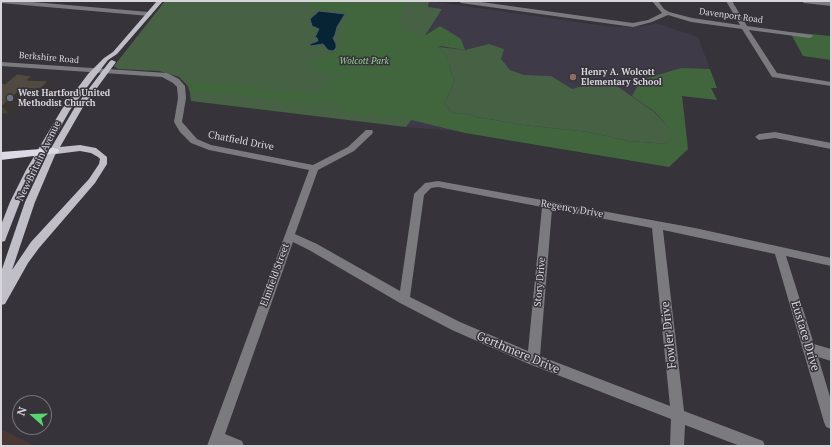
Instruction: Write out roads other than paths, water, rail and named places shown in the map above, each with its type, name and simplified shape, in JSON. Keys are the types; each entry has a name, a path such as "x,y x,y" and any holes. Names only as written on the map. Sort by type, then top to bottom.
{"highway":[{"path":"1,156 52,155"},
{"path":"1,164 38,156"}],"main road":[{"name":"New Britain Avenue","path":"1,238 15,202 38,156 69,105 95,71 106,59 116,53 160,1"},
{"name":"New Britain Avenue","path":"1,288 27,208 52,155 76,111 114,59 116,53"},
{"path":"1,300 31,250 95,177 103,164 104,159 93,150 80,148 52,155"}],"street":[{"path":"461,1 633,24 650,21 667,13"},
{"name":"Davenport Road","path":"655,1 662,10 667,13 691,20 810,36"},
{"path":"729,1 753,42 775,75 831,84"},
{"path":"804,1 831,4"},
{"path":"1,2 149,14"},
{"name":"Berkshire Road","path":"1,64 95,71"},
{"name":"Chatfield Drive","path":"95,71 160,74 176,80 181,86 182,90 178,122 189,137 201,145 314,168"},
{"path":"314,168 351,149 369,132"},
{"path":"759,136 775,135 831,146"},
{"name":"Elmfield Street","path":"215,442 314,168"},
{"name":"Regency Drive","path":"404,299 419,194 428,185 438,184 657,225 831,262"},
{"name":"Story Drive","path":"533,360 547,205"},
{"name":"Fowler Drive","path":"657,225 678,415 677,446"},
{"name":"Gerthmere Drive","path":"289,236 312,247 404,299 456,326 533,360 758,446"},
{"name":"Eustace Drive","path":"778,250 831,422"},
{"path":"809,349 831,355"},
{"path":"215,442 237,446"}],"water":[{"path":"319,11 345,14 337,27 333,38 336,48 333,51 328,50 323,44 310,46 310,44 318,41 315,37 319,29 312,26 310,19"}],"place":[{"name":"Henry A. Wolcott Elementary School","path":"573,77"},
{"name":"West Hartford United Methodist Church","path":"10,98"}],"park label":[{"name":"Wolcott Park","path":"364,61"}]}
